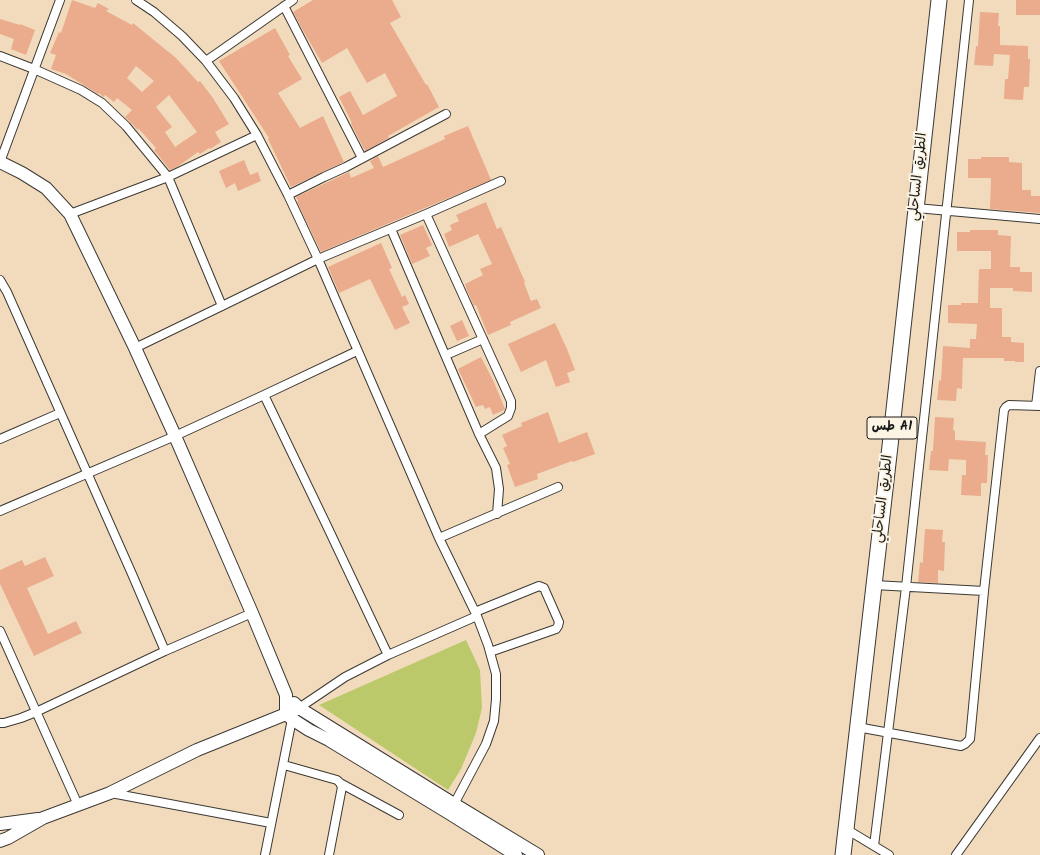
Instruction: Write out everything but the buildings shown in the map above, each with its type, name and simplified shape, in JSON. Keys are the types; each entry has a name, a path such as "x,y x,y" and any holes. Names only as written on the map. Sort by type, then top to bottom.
{"highway":[{"name":"الطريق الساحلي","path":"843,855 939,0"}],"main road":[{"path":"0,162 22,173 46,188 70,214 175,436 286,695 289,717"},
{"path":"286,695 299,708 452,809 516,855"},
{"path":"0,841 43,818 110,793 197,750 289,717 299,708"},
{"path":"289,717 452,809 538,855"},
{"path":"0,824 43,818"}],"street":[{"path":"0,162 60,0"},
{"path":"136,0 154,12 182,36 206,61 234,98 257,135 288,195 318,259 439,538 476,614 490,652 496,674 494,721 486,744 452,809"},
{"path":"206,61 293,0"},
{"path":"874,846 906,587 969,0"},
{"path":"284,6 362,158"},
{"path":"0,56 81,90 102,103 126,126 168,177 222,306"},
{"path":"288,195 346,167 446,114"},
{"path":"70,214 168,177 257,135"},
{"path":"134,348 318,259 501,181"},
{"path":"916,208 1040,219"},
{"path":"426,214 511,401 511,408 508,416 479,434"},
{"path":"391,229 479,434 496,468 499,489 497,514"},
{"path":"0,280 7,292 165,651"},
{"path":"446,355 483,339"},
{"path":"0,511 175,436 357,351"},
{"path":"857,727 961,746 970,739 984,591 1004,410 1009,405 1038,406 1040,371"},
{"path":"264,395 388,655"},
{"path":"0,439 60,413"},
{"path":"439,538 558,487"},
{"path":"874,585 984,591"},
{"path":"299,708 345,677 388,655 540,586 544,588 559,622 556,629 490,652"},
{"path":"0,723 21,718 36,712 165,651 252,613"},
{"path":"0,631 78,805"},
{"path":"265,855 284,765 289,717"},
{"path":"956,855 1040,738"},
{"path":"284,765 337,780 399,815"},
{"path":"329,855 342,787 340,783"},
{"path":"110,793 271,823"},
{"path":"846,829 889,855"}],"green space":[{"path":"466,640 480,670 482,708 476,733 461,769 448,790 319,705"}]}
